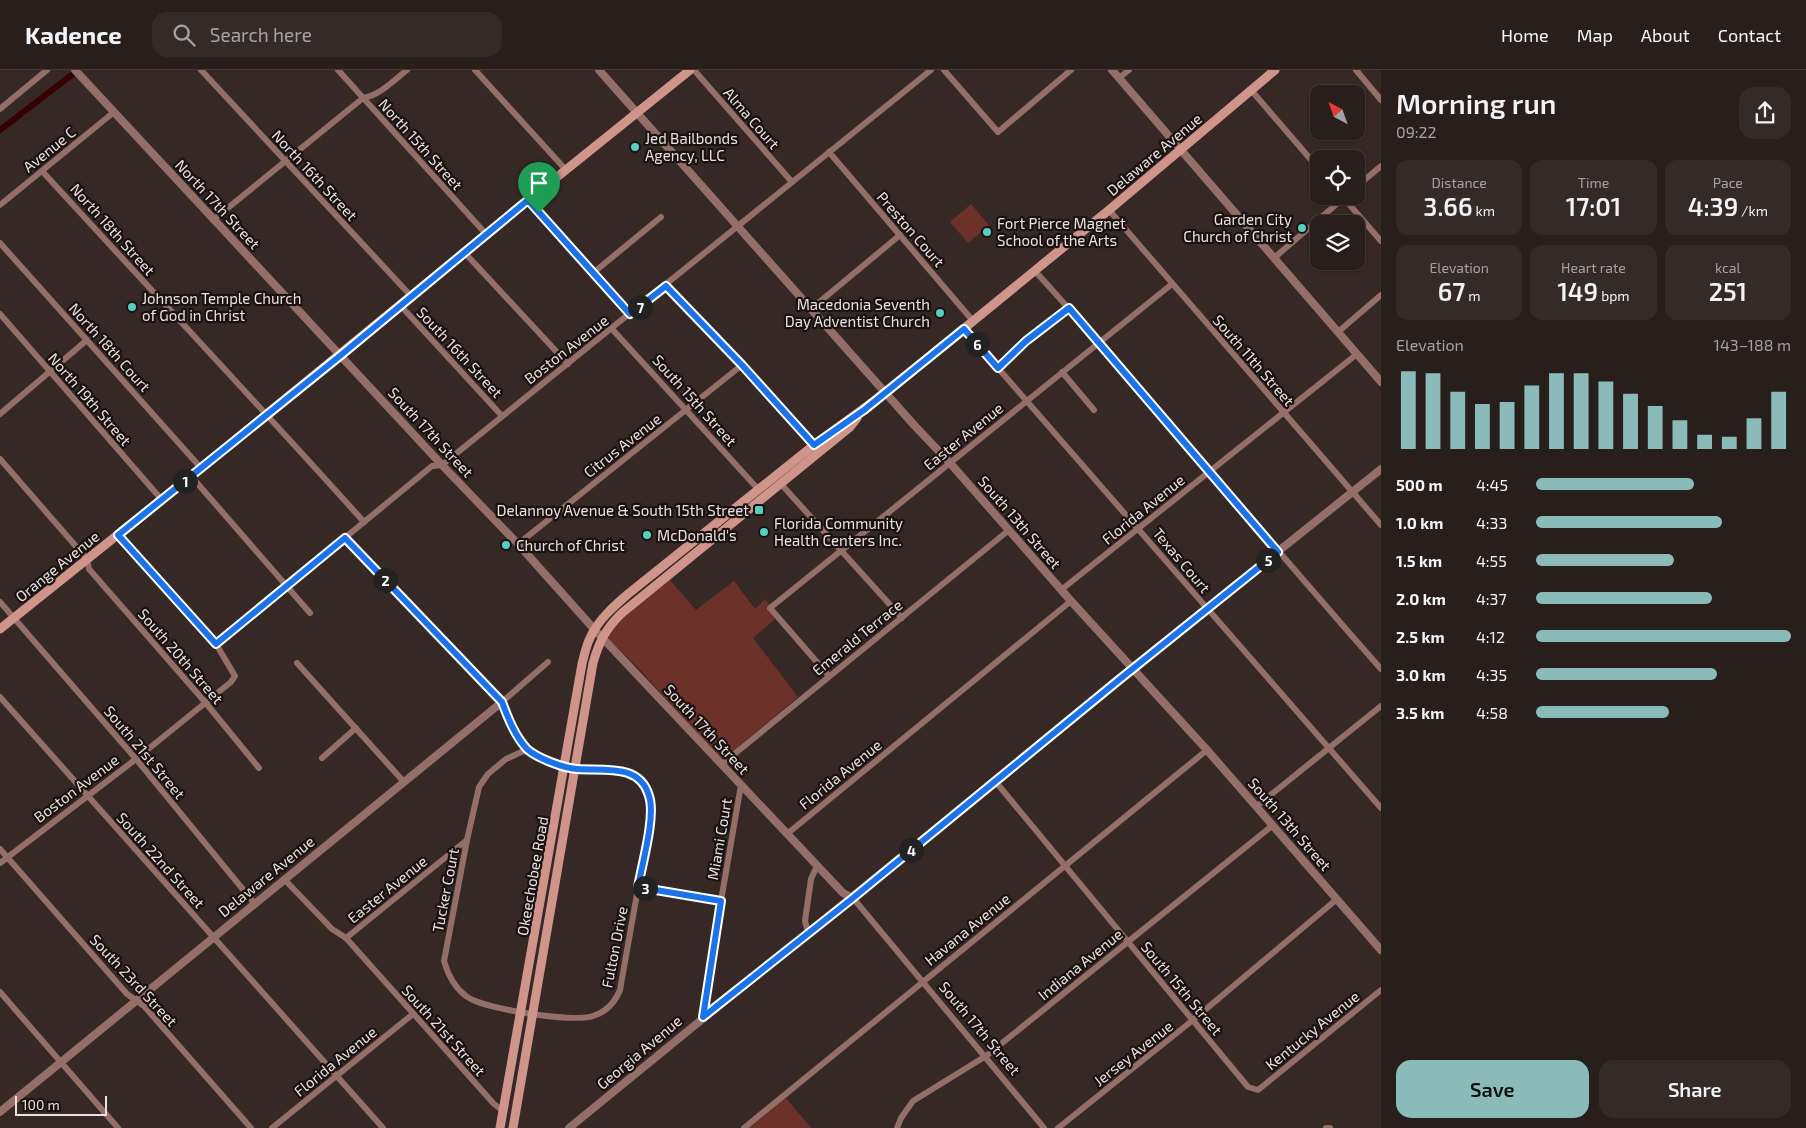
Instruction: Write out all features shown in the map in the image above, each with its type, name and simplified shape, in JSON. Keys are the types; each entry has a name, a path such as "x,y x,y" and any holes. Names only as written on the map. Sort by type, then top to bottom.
{"main road":[{"name":"Orange Avenue","path":"0,630 341,355 528,200 692,70"},
{"name":"Delaware Avenue","path":"594,629 614,606 758,488 850,428 864,410 1182,150 1275,70"},
{"name":"Delaware Avenue","path":"602,637 608,627 622,612 781,484 817,448"},
{"name":"Okeechobee Road","path":"500,1128 582,664 594,629"},
{"name":"Okeechobee Road","path":"513,1128 593,663 602,637"}],"street":[{"path":"0,109 48,70"},
{"name":"North 17th Street","path":"75,70 341,355"},
{"name":"North 16th Street","path":"201,70 411,296"},
{"name":"North 15th Street","path":"338,70 486,234"},
{"path":"213,220 363,98 381,91 407,70"},
{"path":"475,70 566,170"},
{"name":"South 13th Street","path":"599,70 1061,590 1208,750 1380,946"},
{"name":"Alma Court","path":"692,70 792,182"},
{"name":"Boston Avenue","path":"0,863 136,759 231,682 235,676 216,644 432,466 442,465 666,286 931,70"},
{"path":"944,70 998,132 1071,70"},
{"path":"1112,70 1381,382"},
{"path":"1119,78 1129,70"},
{"path":"1356,70 1381,100"},
{"path":"1251,90 1310,159"},
{"name":"Avenue C","path":"0,205 114,112"},
{"name":"Preston Court","path":"830,152 973,321"},
{"path":"1365,179 1381,166"},
{"name":"North 18th Street","path":"42,171 218,364 267,414 364,522"},
{"path":"528,200 630,314"},
{"path":"1274,258 1335,205"},
{"path":"1351,205 1381,242"},
{"name":"South 11th Street","path":"1109,210 1381,526"},
{"path":"594,273 660,217"},
{"path":"811,309 900,235"},
{"name":"North 18th Court","path":"0,242 201,468"},
{"path":"464,252 568,364"},
{"path":"1035,270 1381,669"},
{"name":"Easter Avenue","path":"829,676 770,608 1172,284"},
{"path":"666,286 742,365 817,448"},
{"path":"1338,332 1381,295"},
{"name":"South 16th Street","path":"400,305 502,416"},
{"path":"998,368 1026,341 1069,308"},
{"name":"North 19th Street","path":"0,314 162,500"},
{"name":"South 15th Street","path":"612,328 758,488"},
{"name":"Texas Court","path":"964,329 1381,808"},
{"path":"0,414 87,340"},
{"name":"Florida Avenue","path":"1061,590 1357,354"},
{"name":"South 17th Street","path":"341,355 518,544 594,629 817,866 843,893 853,898 1044,1128"},
{"name":"Citrus Avenue","path":"518,544 742,365"},
{"path":"1062,372 1094,410"},
{"name":"South 20th Street","path":"0,459 87,560 88,568 205,702 259,768"},
{"name":"Georgia Avenue","path":"571,1127 703,1017 853,898 1132,669 1381,469"},
{"path":"191,476 310,613"},
{"path":"781,484 902,618"},
{"name":"Emerald Terrace","path":"722,764 1009,530"},
{"path":"118,535 216,644"},
{"path":"345,538 502,702 514,730 528,750 565,767 576,769"},
{"name":"Florida Avenue","path":"787,834 1071,601"},
{"name":"South 21st Street","path":"0,602 136,759 255,904"},
{"name":"Delaware Avenue","path":"0,1112 502,702 548,662"},
{"path":"297,663 404,782"},
{"name":"South 22nd Street","path":"0,697 383,1128"},
{"path":"1257,806 1381,706"},
{"path":"322,758 356,728"},
{"name":"Tucker Court","path":"521,1013 476,1002 466,996 455,986 444,961 479,787 488,774 506,759 528,750"},
{"name":"Havana Avenue","path":"744,1128 1208,750"},
{"name":"Fulton Drive","path":"521,1013 582,1019 602,1012 615,1001 620,990 651,810 650,796 644,784 636,776 621,771 576,769"},
{"name":"South 15th Street","path":"995,781 1248,1087 1258,1090"},
{"name":"Miami Court","path":"703,1017 741,785"},
{"name":"Indiana Avenue","path":"897,1128 901,1118 913,1102 986,1056 1273,825"},
{"name":"Easter Avenue","path":"346,938 467,840"},
{"name":"South 23rd Street","path":"0,849 126,994 144,1006 251,1128"},
{"path":"808,932 805,921 811,879 817,866"},
{"name":"South 21st Street","path":"284,880 332,929 346,938 494,1104 503,1111"},
{"path":"638,887 721,901"},
{"name":"Jersey Avenue","path":"1058,1128 1193,1020 1337,899"},
{"name":"Kentucky Avenue","path":"1258,1090 1381,990"},
{"path":"0,992 118,1128"},
{"name":"Florida Avenue","path":"272,1128 414,1014"}],"shaded area":[{"path":"971,204 989,225 968,243 950,222"},
{"path":"669,579 696,610 734,581 755,609 765,599 769,604 766,607 775,619 753,638 798,697 722,760 607,635 615,625"},
{"path":"786,1098 811,1128 749,1128"}],"waterway":[{"path":"0,130 78,70"}],"place":[{"name":"Jed Bailbonds Agency, LLC","path":"635,147"},
{"name":"Garden City Church of Christ","path":"1302,228"},
{"name":"Fort Pierce Magnet School of the Arts","path":"987,232"},
{"name":"Johnson Temple Church of God in Christ","path":"132,307"},
{"name":"Macedonia Seventh Day Adventist Church","path":"940,313"},
{"name":"Delannoy Avenue & South 15th Street","path":"759,510"},
{"name":"Florida Community Health Centers Inc.","path":"764,532"},
{"name":"McDonald's","path":"647,535"},
{"name":"Church of Christ","path":"506,545"}],"route":[{"path":"528,200 539,213 630,314 666,286 742,365 814,445 864,410 964,329 998,368 1014,351 1069,308 1278,552 853,898 703,1017 721,901 638,887 651,810 650,796 644,784 636,776 607,769 565,767 528,750 514,730 502,702 345,538 216,644 118,535 341,355 528,200"}]}
